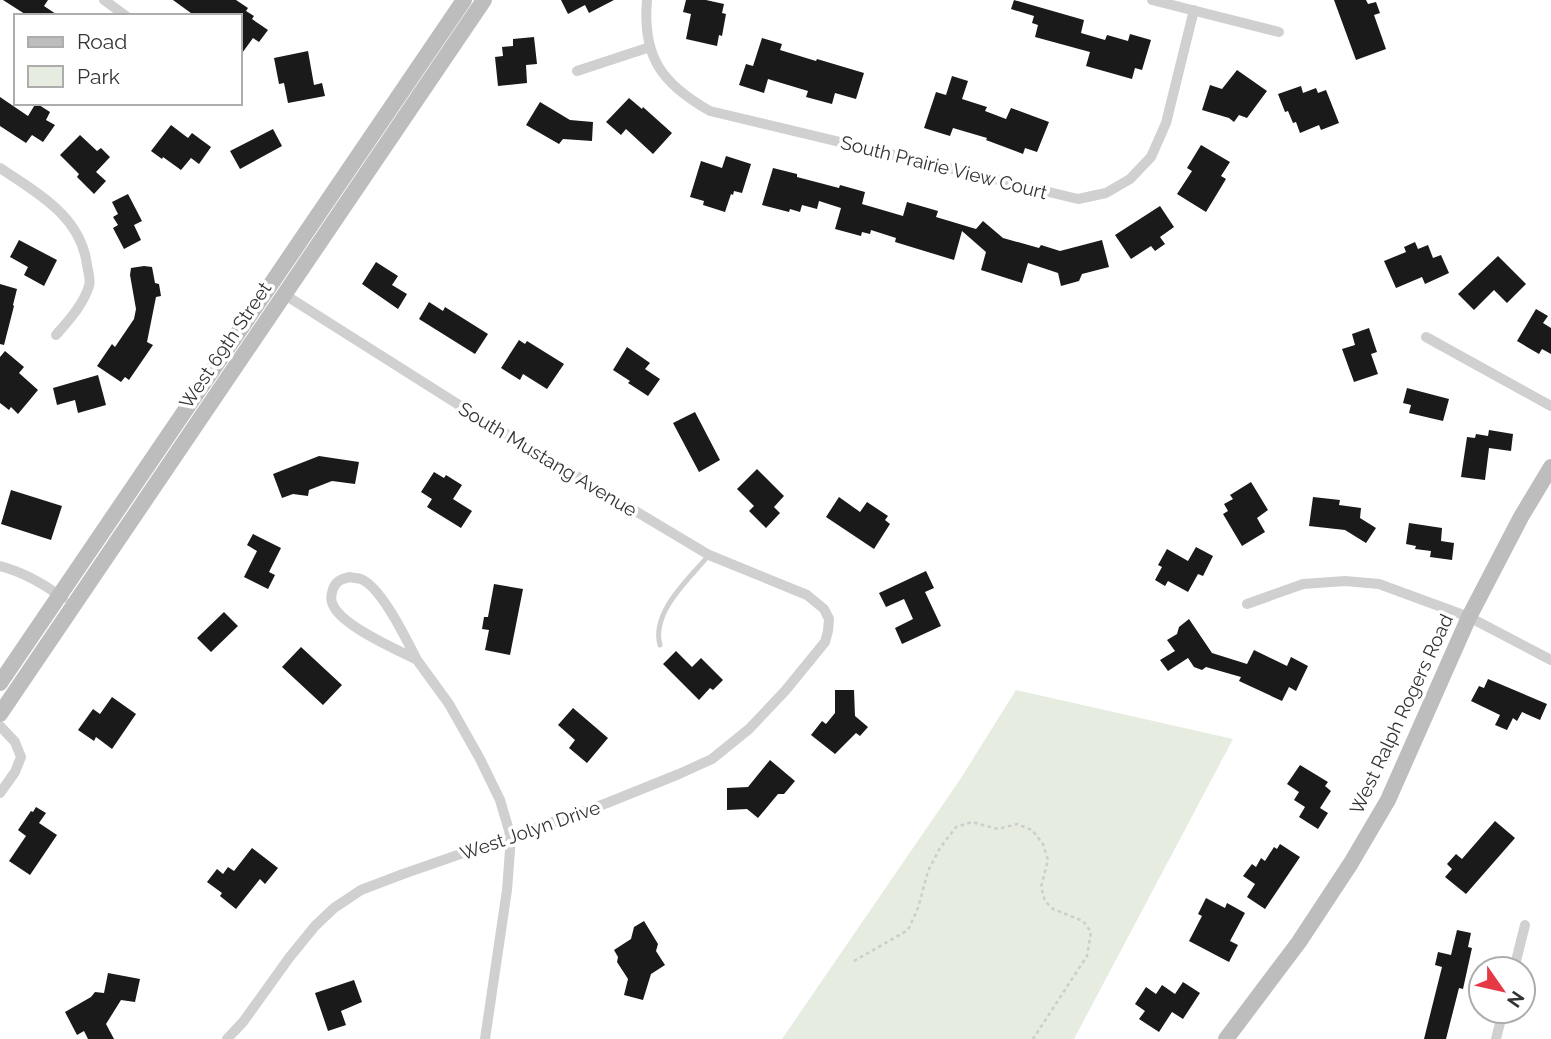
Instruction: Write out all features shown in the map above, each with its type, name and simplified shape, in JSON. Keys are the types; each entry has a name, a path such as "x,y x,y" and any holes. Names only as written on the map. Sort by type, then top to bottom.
{"main road":[{"name":"West 69th Street","path":"0,715 74,606 464,0"},
{"name":"West 69th Street","path":"0,683 484,0"},
{"name":"West Ralph Rogers Road","path":"1226,1039 1299,942 1351,863 1388,800 1469,617 1521,517 1551,467"}],"street":[{"path":"104,0 124,14"},
{"name":"South Prairie View Court","path":"647,0 645,21 650,47 659,70 674,87 710,111 1078,200 1107,193 1130,179 1151,157 1166,123 1194,10"},
{"path":"1152,0 1279,32"},
{"path":"577,71 650,47"},
{"path":"0,168 44,198 72,223 86,251 90,284 79,309 56,335"},
{"name":"South Mustang Avenue","path":"277,290 478,417 709,555 807,595 824,609 829,619"},
{"path":"1426,337 1551,406"},
{"path":"0,566 36,579 74,606"},
{"path":"416,660 357,628 339,613 331,604 335,585 350,577 362,579 375,590 390,611 416,660 449,704 499,800 510,837 507,890 485,1039"},
{"path":"1247,604 1303,584 1345,581 1379,584 1469,617 1551,660"},
{"name":"West Jolyn Drive","path":"233,1037 289,958 334,908 361,890 607,803 712,759 749,729 811,660 825,642 829,619"},
{"path":"0,726 15,742 21,757 15,772 0,793"},
{"path":"1518,955 1525,925"}],"lane":[{"path":"660,645 658,638 662,615 709,555"}],"path":[{"path":"854,961 908,930 918,908 928,872 940,848 956,827 972,822 998,829 1017,824 1031,830 1044,844 1048,860 1041,887 1045,901 1053,909 1083,921 1091,932 1087,956 1033,1039"}],"green space":[{"path":"1016,690 1233,739 1074,1039 782,1039 961,778"}],"building":[{"path":"3,0 48,0 44,6 56,14 25,14"},
{"path":"173,0 236,0 248,8 246,11 254,16 252,19 268,30 259,42 253,38 242,53 242,14 192,14"},
{"path":"561,0 614,0 589,13 585,5 568,14"},
{"path":"686,0 724,4 722,13 726,14 722,36 719,35 717,46 686,39 691,14 683,12"},
{"path":"1014,0 1084,20 1081,33 1105,40 1107,35 1128,41 1130,34 1151,40 1142,70 1135,68 1132,79 1086,66 1090,52 1035,37 1038,25 1032,23 1034,16 1011,9"},
{"path":"1334,0 1366,0 1368,4 1376,2 1380,13 1374,15 1386,49 1356,60"},
{"path":"534,37 537,64 526,65 527,83 498,86 495,57 503,56 502,47 513,46 513,39"},
{"path":"762,38 782,44 780,50 864,73 856,99 835,93 832,104 806,97 808,91 768,79 764,93 739,85 746,64 753,66"},
{"path":"308,51 314,85 322,83 325,96 288,103 284,83 279,84 274,58"},
{"path":"1237,70 1267,91 1247,118 1239,115 1234,122 1202,110 1210,85 1222,89"},
{"path":"952,76 968,81 962,99 987,107 985,111 1006,119 1011,108 1049,122 1037,152 1025,148 1023,154 986,140 987,138 953,128 950,136 924,128 936,92 946,95"},
{"path":"1301,86 1303,93 1316,88 1318,93 1326,90 1339,123 1321,130 1319,125 1300,133 1296,122 1293,123 1288,111 1285,112 1278,94"},
{"path":"0,97 28,116 35,105 39,105 50,112 46,120 55,125 43,142 32,135 26,143 0,126"},
{"path":"629,98 672,133 653,154 626,129 621,135 606,122"},
{"path":"540,102 570,120 593,122 592,141 563,139 559,144 526,125"},
{"path":"171,125 188,138 192,133 211,147 199,164 191,158 181,170 151,151"},
{"path":"273,129 282,146 240,169 230,151"},
{"path":"80,135 97,151 101,148 110,157 96,172 106,181 94,194 60,155"},
{"path":"1201,145 1230,162 1221,176 1226,179 1206,212 1177,194 1192,171 1187,168"},
{"path":"726,156 751,164 742,193 734,191 733,195 731,194 725,212 703,205 704,201 690,197 701,161 722,168"},
{"path":"773,168 839,188 840,185 865,192 862,204 903,216 907,202 938,211 936,217 976,229 983,221 1003,238 1039,248 1041,245 1060,251 1102,240 1109,267 1082,274 1079,281 1061,286 1058,273 1028,263 1022,283 981,270 986,252 962,231 954,260 895,242 896,238 871,230 870,234 862,232 861,236 835,229 841,208 819,201 817,209 802,205 800,212 762,205"},
{"path":"128,194 142,221 134,225 141,240 124,249 113,228 118,225 113,217 118,214 112,202"},
{"path":"1160,206 1174,227 1160,237 1165,244 1155,251 1151,246 1131,259 1115,235"},
{"path":"19,240 57,260 44,286 24,275 28,267 10,257"},
{"path":"1415,242 1418,249 1428,245 1433,258 1441,255 1449,273 1425,284 1422,277 1396,288 1384,261 1406,252 1404,247"},
{"path":"1498,256 1526,284 1507,303 1494,290 1474,310 1458,294"},
{"path":"376,262 398,276 392,285 407,294 398,309 362,284"},
{"path":"152,267 161,296 156,297 147,342 153,345 129,380 125,377 121,382 97,366 112,344 115,347 134,319 136,309 131,268"},
{"path":"0,284 17,289 4,345 0,344"},
{"path":"429,302 443,311 445,307 488,334 475,354 419,319"},
{"path":"1536,309 1548,316 1543,323 1551,328 1551,354 1542,349 1539,354 1517,341"},
{"path":"1369,328 1377,352 1371,354 1378,374 1354,382 1342,349 1355,345 1352,334"},
{"path":"519,340 525,344 527,341 564,364 547,389 523,374 520,380 501,368"},
{"path":"627,347 650,363 645,369 660,379 648,396 613,370"},
{"path":"5,351 24,367 19,373 38,390 18,414 11,407 9,410 0,403 0,357"},
{"path":"98,375 106,405 78,413 75,400 57,405 53,388"},
{"path":"1407,388 1449,399 1443,421 1409,413 1411,405 1403,403"},
{"path":"695,412 720,460 699,472 673,423"},
{"path":"1489,430 1513,434 1511,451 1489,448 1485,480 1461,477 1467,437 1475,438 1476,434 1488,436"},
{"path":"319,456 359,462 355,484 332,481 309,490 308,496 293,494 282,498 273,474"},
{"path":"757,469 784,496 774,507 780,513 766,528 749,511 754,506 737,489"},
{"path":"434,472 444,478 446,475 462,485 453,499 472,511 461,528 427,507 432,499 421,492"},
{"path":"1251,482 1268,510 1257,518 1265,532 1242,546 1223,514 1228,511 1224,504 1233,499 1230,495"},
{"path":"11,490 62,506 51,540 1,524"},
{"path":"839,497 860,512 867,502 888,516 885,520 890,524 874,549 826,517"},
{"path":"1313,497 1340,500 1339,505 1361,508 1360,518 1376,528 1366,543 1345,530 1309,526"},
{"path":"1409,523 1442,528 1441,541 1454,543 1452,560 1430,557 1431,551 1415,549 1416,546 1406,544"},
{"path":"253,534 281,548 269,572 275,575 268,589 244,577 257,551 247,545"},
{"path":"1196,547 1213,556 1203,576 1198,574 1188,592 1168,581 1165,586 1155,580 1162,567 1158,565 1167,549 1188,561"},
{"path":"926,571 934,588 925,592 941,626 902,644 895,628 913,619 904,599 886,607 879,593"},
{"path":"494,584 523,589 510,655 485,650 489,630 482,629 484,617 488,617"},
{"path":"224,612 238,626 211,652 197,638"},
{"path":"1189,619 1212,653 1247,664 1254,650 1287,666 1291,657 1308,666 1296,691 1289,687 1282,701 1239,681 1241,677 1206,667 1202,670 1194,667 1188,658 1168,671 1160,660 1175,651 1167,640 1177,634 1179,627"},
{"path":"301,647 342,685 323,705 282,667"},
{"path":"676,651 692,667 701,658 723,680 713,690 710,688 699,700 663,664"},
{"path":"1488,679 1547,704 1540,720 1522,712 1517,721 1513,718 1507,730 1495,725 1500,715 1471,701 1479,686 1484,688"},
{"path":"835,690 854,690 855,716 868,727 860,736 856,733 835,754 811,735 822,721 826,724 835,713"},
{"path":"112,697 136,714 112,749 96,737 94,741 78,730 93,709 100,714"},
{"path":"573,708 608,738 587,763 569,748 575,740 558,725"},
{"path":"770,760 795,781 784,794 778,794 758,818 747,809 727,810 727,788 748,787"},
{"path":"1300,765 1328,782 1325,786 1331,791 1320,808 1328,813 1318,829 1299,817 1305,807 1294,800 1299,792 1287,784"},
{"path":"36,807 46,813 39,823 57,835 30,875 9,861 26,836 18,830"},
{"path":"1495,821 1515,838 1466,894 1445,877 1452,869 1447,864 1456,854 1462,859"},
{"path":"1280,844 1300,857 1265,909 1247,897 1255,884 1243,876 1252,864 1256,867 1261,858 1265,861 1274,847 1277,849"},
{"path":"252,848 278,868 265,884 260,879 236,909 220,896 222,893 207,882 217,869 223,874 228,867 234,871"},
{"path":"1206,898 1225,908 1227,903 1245,913 1230,941 1238,945 1229,962 1189,941 1202,916 1198,914"},
{"path":"644,921 658,944 656,951 665,965 651,974 643,1000 624,995 628,979 617,962 618,957 614,950 631,939 634,927"},
{"path":"1457,930 1471,933 1468,947 1472,948 1470,955 1467,955 1463,989 1459,988 1446,1039 1424,1039 1442,967 1435,965 1438,952 1451,955"},
{"path":"108,973 140,979 135,1002 121,1000 106,1024 114,1039 88,1039 84,1031 77,1035 65,1012 95,992 104,993"},
{"path":"354,980 362,1002 341,1011 346,1025 328,1031 315,993"},
{"path":"1183,982 1200,993 1183,1019 1172,1012 1159,1032 1139,1019 1145,1011 1135,1004 1146,987 1156,994 1162,985 1175,994"}]}
